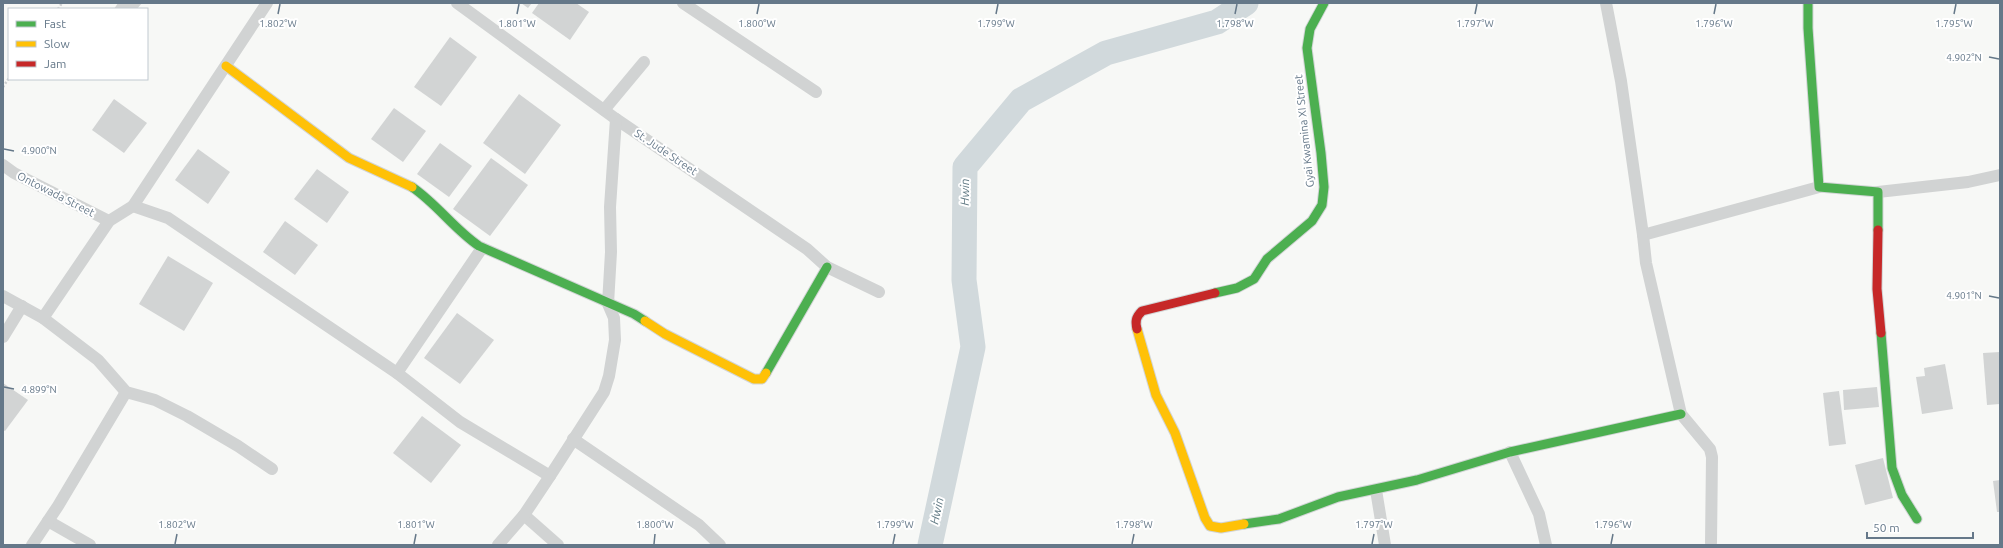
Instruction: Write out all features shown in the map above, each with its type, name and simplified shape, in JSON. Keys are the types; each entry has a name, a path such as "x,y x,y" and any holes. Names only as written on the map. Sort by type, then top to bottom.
{"street":[{"path":"43,318 109,221 133,206 267,3"},
{"name":"St. Jude Street","path":"457,3 604,110 808,249 827,267 879,292"},
{"path":"683,3 816,92"},
{"name":"Gyai Kwamina XI Street","path":"1324,3 1310,29 1306,48 1321,153 1324,187 1322,205 1312,221 1268,259 1254,279 1237,288 1142,311 1138,315 1135,323 1156,395 1175,433 1204,518 1210,526 1221,528 1279,519 1338,496 1376,490"},
{"path":"1606,3 1621,81 1646,263 1681,414 1701,436 1711,453 1711,542"},
{"path":"1808,3 1808,28 1819,188"},
{"path":"604,110 644,62"},
{"path":"226,66 349,158 365,167 400,179 413,188 438,207 466,238 482,248 634,314 665,334 758,380 762,379 827,267"},
{"path":"498,545 524,515 550,476 572,438 604,392 609,376 615,340 614,318 608,304 611,252 610,207 616,118"},
{"name":"Ontowada Street","path":"3,165 14,173 109,221"},
{"path":"1643,235 1819,188 1878,192 1968,182 2000,174"},
{"path":"1878,192 1877,289 1892,468 1896,485 1904,501 1917,519"},
{"path":"133,206 168,218 397,373 460,422 550,476"},
{"path":"397,373 482,248"},
{"path":"3,296 43,318 98,360 126,392 154,400 187,416 238,446 272,469"},
{"path":"3,337 22,306"},
{"path":"32,545 126,392"},
{"path":"1385,545 1376,490 1417,480 1510,452 1681,414"},
{"path":"572,438 699,525 720,545"},
{"path":"1510,452 1539,514 1546,545"},
{"path":"524,515 558,545"},
{"path":"48,521 90,545"}],"building":[{"path":"118,3 142,3 138,8 115,8"},
{"path":"521,3 532,3 528,8"},
{"path":"539,3 576,3 589,12 570,40 532,13"},
{"path":"450,37 477,57 441,106 414,87"},
{"path":"519,94 561,125 525,174 483,143"},
{"path":"114,99 147,123 124,153 92,130"},
{"path":"394,108 426,131 403,162 371,139"},
{"path":"440,143 472,166 449,197 417,174"},
{"path":"198,149 230,172 208,204 175,180"},
{"path":"491,158 528,185 490,236 453,209"},
{"path":"317,169 349,192 327,223 294,199"},
{"path":"285,221 318,245 295,275 263,252"},
{"path":"168,256 213,283 184,331 139,304"},
{"path":"457,313 494,340 460,384 424,358"},
{"path":"2000,352 2000,404 1987,405 1983,353"},
{"path":"1945,364 1953,409 1922,414 1916,377 1925,376 1924,368"},
{"path":"3,383 28,400 5,431 3,430"},
{"path":"1877,387 1879,407 1844,410 1843,390"},
{"path":"1839,391 1846,444 1829,446 1823,393"},
{"path":"422,416 461,445 431,483 393,453"},
{"path":"1883,458 1893,498 1865,505 1855,465"},
{"path":"2000,480 2000,512 1997,512 1993,481"}],"waterway":[{"name":"Hwin","path":"930,545 973,347 964,280 965,167 1021,100 1106,53 1217,22 1246,3"}],"traffic: fast":[{"path":"1215,293 1237,288 1254,279 1267,259 1312,221 1322,205 1324,187 1321,153 1307,48 1310,29 1324,3"},
{"path":"1808,3 1808,28 1819,187 1878,192 1878,230"},
{"path":"412,187 430,201 479,246 634,314 645,321"},
{"path":"766,373 827,267"},
{"path":"1881,333 1892,468 1902,495 1917,519"},
{"path":"1244,524 1279,519 1338,497 1417,480 1510,452 1681,414"}],"traffic: slow":[{"path":"226,66 349,158 412,187"},
{"path":"645,321 665,334 754,379 762,379 766,373"},
{"path":"1137,329 1156,395 1175,433 1205,518 1210,526 1221,528 1244,524"}],"traffic: jam":[{"path":"1878,230 1877,289 1881,333"},
{"path":"1137,329 1136,319 1142,311 1215,293"}]}
